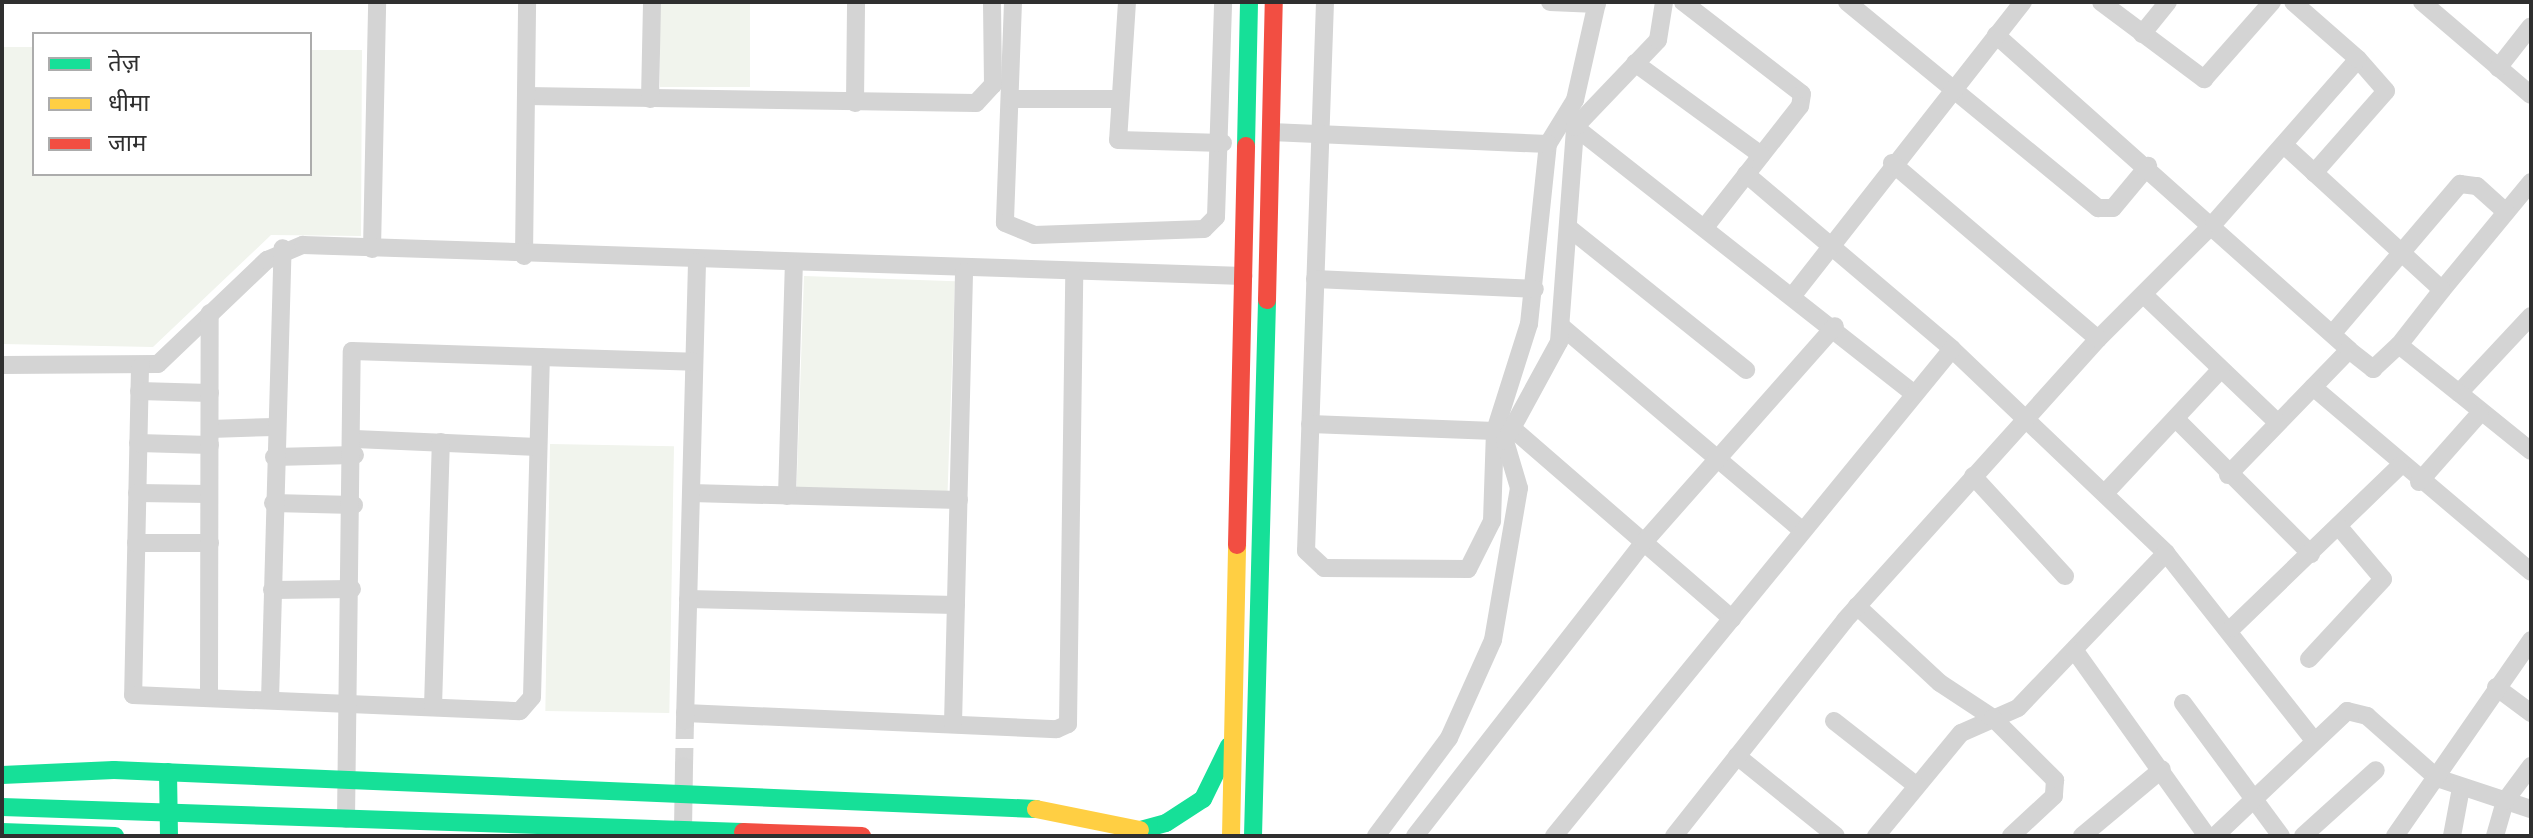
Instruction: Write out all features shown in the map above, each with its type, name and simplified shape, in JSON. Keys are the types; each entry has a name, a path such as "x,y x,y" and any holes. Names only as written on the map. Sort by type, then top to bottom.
{"street":[{"path":"372,249 377,2"},
{"path":"524,256 527,2"},
{"path":"650,99 652,2"},
{"path":"855,103 856,2"},
{"path":"526,96 855,103 987,97 992,2"},
{"path":"1013,2 1012,99 1005,223 1018,233 1204,229 1216,217 1223,143 1223,2"},
{"path":"1127,2 1118,140 1223,143"},
{"path":"1231,836 1249,2"},
{"path":"1253,836 1274,2"},
{"path":"1325,2 1306,551 1324,568 1468,569 1492,521 1504,430 1535,289 1548,144 1575,100 1597,3 1550,2"},
{"path":"1376,836 1449,738 1493,640 1519,488 1506,452 1504,430 1542,381 1561,326 1575,127 1658,40 1664,2"},
{"path":"1683,2 1802,94 1800,106 1706,226"},
{"path":"1847,2 2098,208 2113,208 2148,166"},
{"path":"1867,18 1879,2"},
{"path":"1794,294 1952,86 2023,2"},
{"path":"2101,2 2204,79 2272,2"},
{"path":"2142,34 2168,2"},
{"path":"2293,2 2358,59 2386,91 2314,173"},
{"path":"2422,2 2531,95"},
{"path":"2498,68 2531,26"},
{"path":"1996,35 2214,223 2373,369 2399,345 2531,182"},
{"path":"1674,836 1857,606 2098,339 2214,223 2358,59"},
{"path":"1635,63 1761,155"},
{"path":"1012,99 1120,99"},
{"path":"1575,127 1835,326 1914,394"},
{"path":"1271,132 1320,138 1548,144"},
{"path":"2284,145 2442,290"},
{"path":"1892,163 2098,339"},
{"path":"1746,174 1952,349 2106,492 2166,553 2232,628 2312,738"},
{"path":"2333,333 2460,184 2477,186 2506,212"},
{"path":"1569,228 1746,370"},
{"path":"1244,237 1268,237"},
{"path":"270,700 274,457 283,248"},
{"path":"2,365 140,367 175,352 210,313 283,248 1074,276 1243,276"},
{"path":"697,262 685,717 1057,729 1071,712 1074,276"},
{"path":"787,496 794,265"},
{"path":"953,724 964,272"},
{"path":"1315,279 1535,289"},
{"path":"2144,295 2278,423"},
{"path":"209,698 210,313"},
{"path":"1561,326 1721,458 1803,531"},
{"path":"1415,836 1644,542 1835,326"},
{"path":"2459,393 2527,328"},
{"path":"2399,345 2531,451"},
{"path":"1554,836 1952,349"},
{"path":"2228,475 2349,350"},
{"path":"346,819 355,447 352,351 694,362"},
{"path":"140,367 133,695 520,711 532,697 541,357"},
{"path":"2106,492 2221,369"},
{"path":"2313,387 2400,466 2531,572"},
{"path":"139,391 210,393"},
{"path":"2419,482 2480,413"},
{"path":"2176,419 2228,475 2311,554"},
{"path":"1310,424 1504,430 1644,542 1732,619"},
{"path":"138,443 275,427"},
{"path":"274,457 355,447 441,442 538,447"},
{"path":"433,707 441,442"},
{"path":"2232,628 2400,466"},
{"path":"1973,476 2065,576"},
{"path":"137,493 209,494"},
{"path":"691,493 959,500"},
{"path":"273,503 354,505"},
{"path":"2309,659 2383,579 2339,527"},
{"path":"136,543 210,543"},
{"path":"1881,834 1961,733 2018,708 2166,553"},
{"path":"272,590 352,589"},
{"path":"688,599 956,605"},
{"path":"1857,606 1940,683 1993,718 2058,787 2011,836"},
{"path":"2395,836 2531,640"},
{"path":"2075,651 2207,836"},
{"path":"2496,687 2531,713"},
{"path":"2183,703 2281,836"},
{"path":"2215,836 2312,738 2357,711 2437,778 2531,809"},
{"path":"1834,721 1917,786"},
{"path":"1119,836 1140,830 1203,799 1233,738"},
{"path":"1737,756 1836,836"},
{"path":"683,830 684,766"},
{"path":"2495,836 2505,801 2531,766"},
{"path":"2082,836 2162,769"},
{"path":"2303,836 2376,770"},
{"path":"2,775 168,772 347,783 999,804 1140,830"},
{"path":"168,772 169,836"},
{"path":"2452,836 2461,788"},
{"path":"2,807 862,836"},
{"path":"2,832 115,836"}],"shaded area":[{"path":"660,2 750,2 750,87 660,87"},
{"path":"2,47 32,47 32,176 312,176 312,50 362,50 361,236 271,235 153,347 2,344"},
{"path":"804,276 955,281 948,493 797,488"},
{"path":"550,444 674,446 669,713 545,711"}],"tunnel":[{"path":"684,766 685,721"}],"traffic: fast":[{"path":"1246,146 1249,2"},
{"path":"1253,836 1267,300"},
{"path":"1126,834 1166,823 1203,799 1229,746"},
{"path":"2,775 114,770 1036,809"},
{"path":"168,772 169,836"},
{"path":"2,807 743,832"},
{"path":"2,832 115,836"}],"traffic: slow":[{"path":"1231,836 1237,545"},
{"path":"1036,809 1140,830"}],"traffic: jam":[{"path":"1267,300 1274,2"},
{"path":"1237,545 1246,146"},
{"path":"743,832 862,836"}]}
